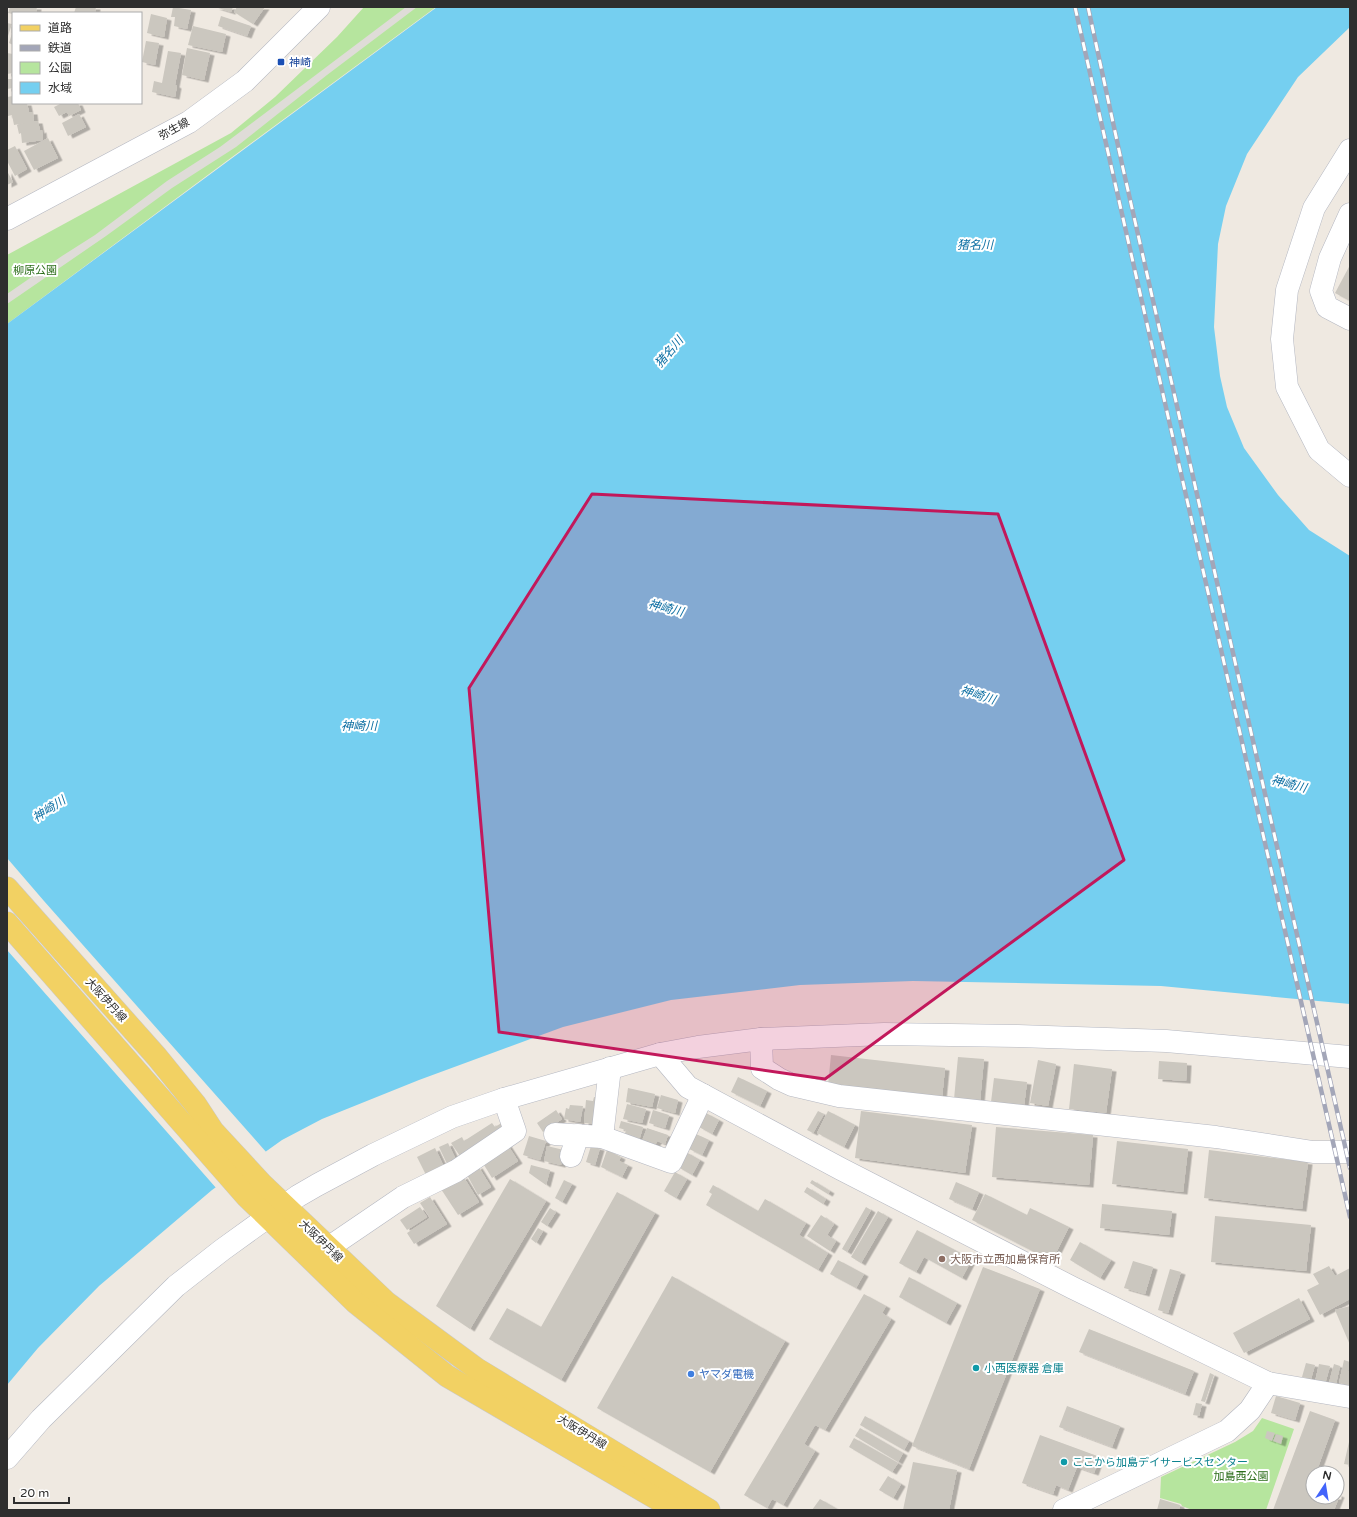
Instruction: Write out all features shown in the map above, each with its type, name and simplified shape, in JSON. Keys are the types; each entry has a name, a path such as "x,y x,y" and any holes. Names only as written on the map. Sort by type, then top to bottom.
{"main road":[{"name":"大阪伊丹線","path":"7,888 157,1057 196,1105 213,1131 273,1208 356,1302 447,1376 676,1510"},
{"name":"大阪伊丹線","path":"7,923 246,1196 273,1208 328,1248 386,1302 477,1369 709,1510"}],"street":[{"name":"弥生線","path":"7,219 188,122 245,81 319,7"},
{"path":"1350,150 1314,208 1287,290 1282,339 1287,387 1319,450 1350,476"},
{"path":"1349,218 1330,258 1321,291 1327,307 1350,319"},
{"path":"7,1458 41,1419 176,1286 273,1208 439,1123 504,1098 660,1054 698,1047 761,1039 884,1034 1018,1036 1166,1041 1350,1058"},
{"path":"761,1039 762,1068 792,1085 839,1096 1216,1137 1313,1152 1350,1152"},
{"path":"660,1054 688,1087 1066,1285 1268,1382 1350,1397"},
{"path":"602,1137 610,1068"},
{"path":"555,1134 602,1137 671,1162 703,1095"},
{"path":"328,1248 403,1198 456,1171 515,1131 504,1098"},
{"path":"571,1156 578,1135"},
{"path":"1064,1510 1227,1431 1250,1410 1268,1382"}],"highlighted area":[{"path":"592,494 998,514 1124,860 825,1079 499,1032 469,688"}],"green space":[{"name":"柳原公園","path":"364,7 436,7 7,324 7,255 231,133 275,97 337,37"},
{"name":"加島西公園","path":"1262,1418 1294,1429 1266,1510 1192,1510 1182,1506 1181,1504 1160,1498 1161,1477 1235,1442 1253,1431"}],"shaded area":[{"path":"406,7 417,7 327,75 236,147 172,188 106,236 7,304 7,294 95,235 167,181 220,147"}],"water":[{"name":"神崎川","path":"437,7 1350,7 1350,27 1298,77 1247,154 1226,206 1218,244 1214,327 1220,376 1227,407 1244,448 1278,495 1309,530 1350,556 1350,1004 1161,986 913,981 800,985 671,1000 563,1027 419,1080 322,1119 282,1140 212,1190 99,1286 38,1348 7,1385 7,324"}],"pier":[{"path":"7,858 267,1153 217,1189 7,950"}],"building":[{"path":"10,7 37,7 36,12 8,13"},
{"path":"76,7 96,7 95,12 74,12"},
{"path":"173,7 191,10 187,29 174,26 175,17 171,17"},
{"path":"215,7 233,7 231,12"},
{"path":"237,7 265,7 253,24 234,12"},
{"path":"151,14 167,18 164,37 147,33"},
{"path":"221,16 251,26 247,36 218,26"},
{"path":"7,23 12,24 7,39"},
{"path":"193,26 226,34 222,52 188,45"},
{"path":"12,33 12,44 9,43"},
{"path":"146,41 159,43 155,65 142,62"},
{"path":"187,48 210,53 204,80 182,75"},
{"path":"168,51 181,53 175,85 177,86 175,97 152,92 154,81 162,83"},
{"path":"7,53 12,54 12,73 7,74"},
{"path":"7,79 12,79 12,88 7,89"},
{"path":"12,96 12,104 27,104 29,112 33,112 34,121 38,121 40,131 42,130 43,140 22,143 21,133 19,134 17,125 25,123 14,125 12,115 8,116 7,97"},
{"path":"60,104 78,104 81,110 69,116 67,112 59,116 54,107"},
{"path":"79,114 86,127 68,136 62,123"},
{"path":"48,138 58,158 34,170 24,151"},
{"path":"15,146 27,169 15,176 7,161 7,150"},
{"path":"7,171 13,182 7,185"},
{"path":"1350,265 1350,301 1335,293"},
{"path":"831,1055 945,1068 942,1098 828,1085"},
{"path":"958,1057 984,1059 980,1101 954,1099"},
{"path":"1038,1060 1056,1064 1048,1106 1030,1103"},
{"path":"1159,1061 1187,1063 1186,1081 1158,1079"},
{"path":"1074,1064 1112,1069 1106,1113 1069,1109"},
{"path":"738,1077 767,1091 760,1106 731,1092"},
{"path":"994,1078 1027,1082 1024,1106 991,1102"},
{"path":"628,1088 655,1094 652,1107 626,1102"},
{"path":"661,1095 678,1100 675,1113 657,1108"},
{"path":"594,1097 602,1098 598,1124 584,1123 586,1100 593,1101"},
{"path":"627,1104 646,1109 642,1123 623,1119"},
{"path":"570,1105 583,1106 580,1122 564,1119 566,1108 569,1109"},
{"path":"556,1110 562,1119 543,1132 537,1123"},
{"path":"653,1110 669,1115 665,1128 649,1123"},
{"path":"818,1111 824,1114 813,1133 807,1130"},
{"path":"828,1111 855,1125 844,1147 817,1133"},
{"path":"861,1111 972,1125 965,1173 855,1158"},
{"path":"706,1113 719,1120 712,1134 699,1127"},
{"path":"621,1121 643,1127 639,1141 624,1137 626,1130 619,1128"},
{"path":"503,1122 508,1130 462,1159 451,1143 462,1137 464,1141 492,1123 495,1127"},
{"path":"996,1127 1093,1135 1089,1185 992,1177"},
{"path":"647,1128 668,1135 665,1144 657,1141 655,1146 642,1141"},
{"path":"696,1134 709,1140 702,1155 689,1149"},
{"path":"529,1136 546,1141 540,1160 523,1155"},
{"path":"1117,1141 1188,1149 1183,1192 1112,1184"},
{"path":"448,1143 457,1162 448,1166 439,1147"},
{"path":"507,1144 518,1161 492,1178 481,1160"},
{"path":"547,1146 564,1150 561,1165 544,1161"},
{"path":"591,1146 600,1148 595,1165 586,1162"},
{"path":"435,1148 445,1169 427,1177 417,1157"},
{"path":"607,1150 621,1157 619,1161 628,1165 622,1177 601,1167"},
{"path":"1209,1150 1308,1162 1302,1209 1204,1198"},
{"path":"686,1152 700,1160 692,1175 678,1167"},
{"path":"531,1165 550,1170 546,1185 529,1173"},
{"path":"478,1166 491,1187 478,1195 466,1173"},
{"path":"675,1172 687,1179 676,1198 664,1191"},
{"path":"463,1176 479,1202 458,1215 441,1189"},
{"path":"510,1179 546,1201 470,1329 436,1306"},
{"path":"564,1180 572,1184 562,1202 555,1198"},
{"path":"812,1180 830,1191 828,1194 810,1183"},
{"path":"956,1182 979,1192 972,1209 949,1199"},
{"path":"713,1185 758,1211 765,1199 806,1223 799,1235 828,1253 818,1270 706,1205 712,1194 709,1192"},
{"path":"807,1187 826,1199 823,1204 804,1192"},
{"path":"617,1192 655,1213 561,1380 489,1339 507,1308 541,1327"},
{"path":"985,1194 1027,1215 1030,1208 1069,1227 1052,1261 972,1220"},
{"path":"430,1197 447,1224 414,1244 407,1233 430,1218 420,1203"},
{"path":"1102,1204 1172,1211 1169,1235 1100,1228"},
{"path":"420,1207 427,1217 407,1230 400,1220"},
{"path":"866,1207 871,1210 847,1252 842,1249"},
{"path":"550,1208 556,1212 547,1226 541,1222"},
{"path":"878,1211 888,1217 861,1263 851,1257"},
{"path":"821,1215 834,1224 827,1235 836,1241 830,1251 807,1236"},
{"path":"1215,1216 1311,1225 1306,1271 1211,1262"},
{"path":"538,1228 543,1231 536,1243 531,1239"},
{"path":"917,1230 972,1259 962,1278 924,1257 916,1272 899,1263"},
{"path":"1080,1242 1111,1260 1100,1278 1070,1260"},
{"path":"838,1260 864,1274 856,1288 830,1274"},
{"path":"1133,1261 1153,1267 1145,1294 1124,1288"},
{"path":"1329,1266 1335,1276 1350,1268 1350,1299 1320,1315 1307,1290 1319,1284 1313,1274"},
{"name":"小西医療器 倉庫","path":"983,1267 1040,1289 969,1469 912,1446"},
{"path":"1170,1269 1181,1272 1168,1313 1158,1310"},
{"name":"ヤマダ電機","path":"672,1276 785,1341 710,1472 597,1408"},
{"path":"909,1277 957,1303 946,1323 899,1297"},
{"path":"864,1294 886,1306 882,1313 891,1319 825,1430 815,1425 804,1444 815,1451 783,1505 772,1499 767,1508 744,1495"},
{"path":"1299,1298 1310,1319 1244,1353 1233,1333"},
{"path":"1350,1306 1350,1345 1335,1310"},
{"path":"1089,1329 1194,1371 1185,1394 1079,1352"},
{"path":"1344,1360 1350,1362 1348,1371 1350,1371 1350,1386 1339,1383"},
{"path":"1306,1363 1315,1365 1311,1379 1302,1377"},
{"path":"1319,1364 1330,1366 1325,1384 1315,1382"},
{"path":"1334,1364 1340,1366 1336,1384 1329,1383"},
{"path":"1210,1373 1214,1375 1205,1402 1201,1401"},
{"path":"1276,1396 1300,1403 1295,1420 1271,1413"},
{"path":"1196,1403 1202,1404 1199,1416 1193,1415"},
{"path":"1067,1406 1120,1426 1112,1447 1059,1427"},
{"path":"1310,1411 1335,1420 1319,1465 1305,1465 1305,1505 1336,1505 1334,1510 1273,1510"},
{"path":"865,1416 909,1441 904,1450 860,1425"},
{"path":"860,1428 903,1453 898,1462 855,1436"},
{"path":"1267,1431 1275,1433 1272,1441 1265,1438"},
{"path":"1276,1434 1283,1436 1281,1444 1273,1441"},
{"name":"ここから加島デイサービスセンター","path":"1040,1435 1100,1457 1094,1473 1077,1467 1068,1490 1056,1485 1053,1494 1022,1483"},
{"path":"854,1438 898,1463 892,1472 849,1447"},
{"path":"1350,1442 1350,1465 1344,1464"},
{"path":"913,1462 957,1470 949,1510 903,1510"},
{"path":"888,1476 901,1484 893,1498 879,1490"},
{"path":"820,1499 839,1510 812,1510"},
{"path":"1160,1499 1180,1505 1179,1510 1157,1510"}],"railway":[{"path":"1075,7 1350,1217"},
{"path":"1088,7 1122,164 1350,1168"}],"place":[{"name":"神崎","path":"281,62"},
{"name":"大阪市立西加島保育所","path":"942,1259"},
{"name":"小西医療器 倉庫","path":"976,1368"},
{"name":"ヤマダ電機","path":"691,1374"},
{"name":"ここから加島デイサービスセンター","path":"1064,1462"}],"water label":[{"name":"猪名川","path":"975,245"},
{"name":"猪名川","path":"669,352"}]}
